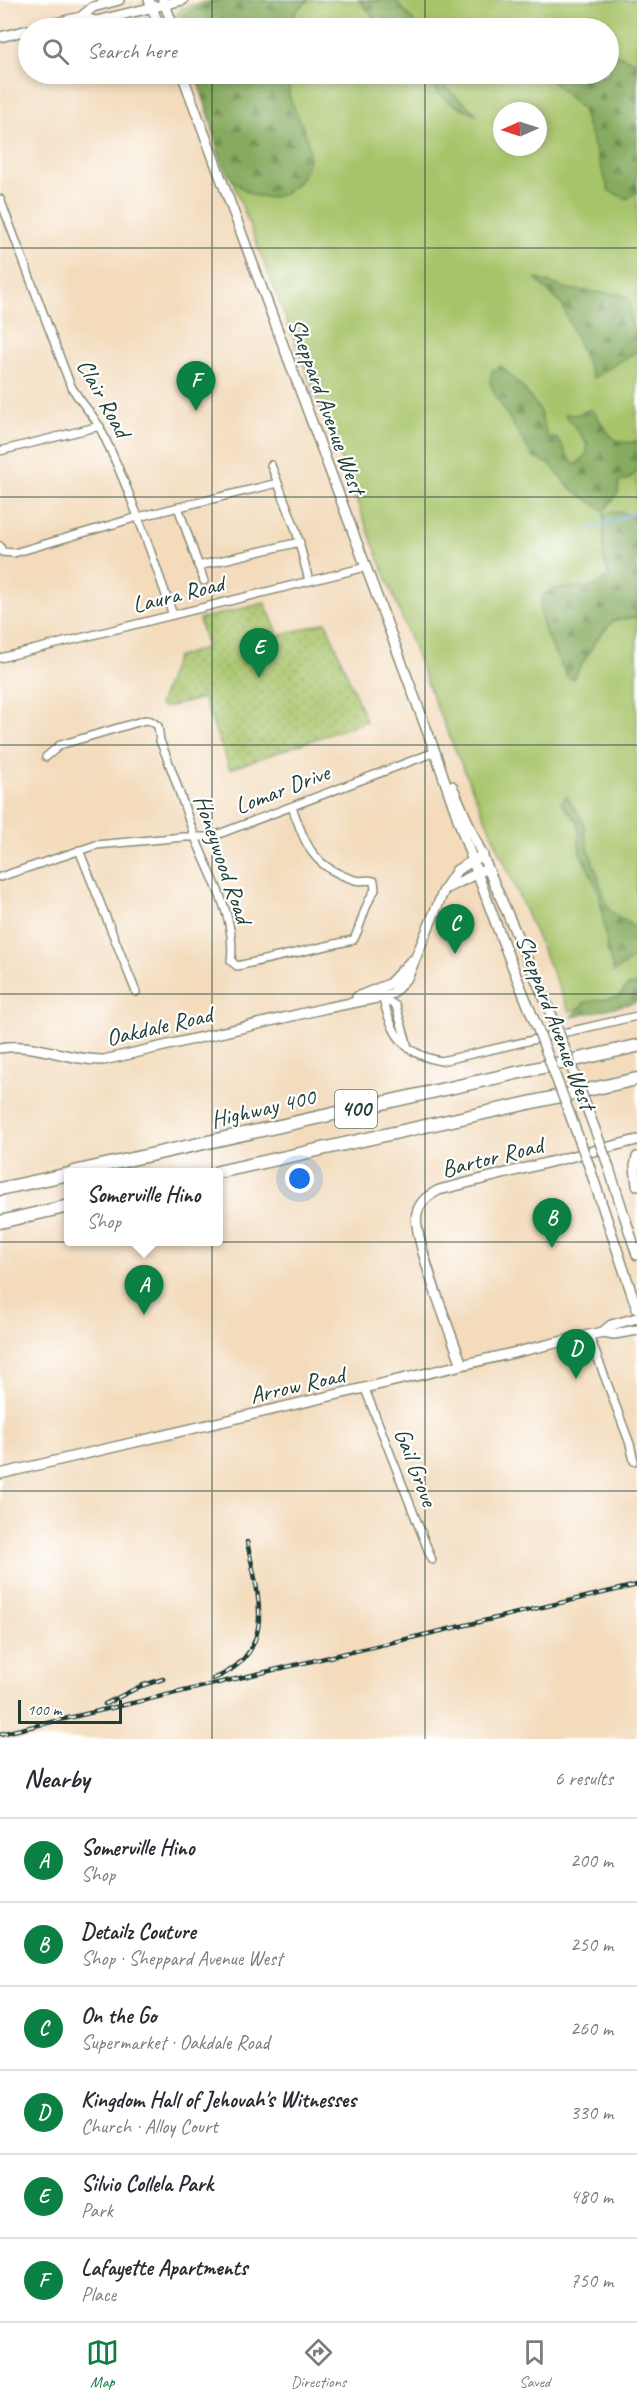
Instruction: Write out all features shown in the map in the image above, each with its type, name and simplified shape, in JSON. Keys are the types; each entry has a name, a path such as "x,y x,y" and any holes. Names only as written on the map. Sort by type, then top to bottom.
{"highway":[{"name":"Highway 400","path":"96,1168 637,1046"},
{"name":"400","path":"223,1172 637,1079"},
{"path":"0,1190 64,1175"},
{"path":"0,1222 64,1207"}],"main road":[{"path":"77,18 93,7 119,0"},
{"path":"106,18 151,4 183,0"},
{"path":"164,3 170,18"},
{"path":"0,37 18,32"},
{"name":"Sheppard Avenue West","path":"186,84 435,752 471,860 588,1163 637,1308"},
{"name":"Sheppard Avenue West","path":"435,752 483,855 555,1023 606,1159 637,1255"},
{"path":"381,993 417,954 444,890 457,870 483,855"},
{"path":"444,890 488,867"},
{"name":"Oakdale Road","path":"0,1048 28,1046 81,1059 104,1060 381,993"},
{"name":"Bartor Road","path":"462,1365 418,1237 417,1213 421,1203 428,1195 447,1187 637,1140"},
{"path":"637,1157 634,1166 637,1185"},
{"name":"Arrow Road","path":"603,1332 611,1325 637,1318"},
{"name":"Arrow Road","path":"0,1474 603,1332 614,1334 637,1330"}],"street":[{"name":"Clair Road","path":"0,199 70,384 82,406 100,426 138,517 172,615"},
{"path":"0,452 100,426"},
{"path":"271,465 300,542 309,581"},
{"path":"0,546 2,552 14,554 138,517 278,483"},
{"path":"178,507 204,581"},
{"path":"198,566 300,542"},
{"name":"Laura Road","path":"0,658 366,567"},
{"name":"Honeywood Road","path":"46,757 60,745 145,720 158,726 160,741 195,837 225,908 232,946 231,961 237,966 352,940 356,936 358,924 369,897 375,890 374,882 359,881 342,875 313,855 292,807"},
{"name":"Lomar Drive","path":"0,877 96,845 212,837 435,752"},
{"path":"79,850 136,992"},
{"path":"381,993 395,1033 409,1048 423,1058 441,1061 637,1016"},
{"path":"590,1335 630,1444 634,1461"},
{"name":"Gail Grove","path":"365,1389 432,1560"}],"green space":[{"path":"214,0 637,0 637,995 569,1011 437,708 220,149 199,84 619,84 619,18 177,18 176,15 183,8"},
{"path":"219,0 309,0 296,11 294,18 184,18 183,14"},
{"path":"359,0 395,0 411,18 374,18"},
{"path":"619,56 637,62 637,191 627,199 609,191 582,109 555,84 619,84"},
{"path":"198,84 290,84 289,96 309,147 309,157 303,175 297,183 281,195 262,197 243,189 224,168"},
{"path":"431,84 442,84 478,115 446,101"},
{"path":"535,278 568,289 623,295 630,301 630,319 633,330 637,331 637,351 593,378 562,305"},
{"path":"501,366 524,389 539,409 548,438 557,438 575,465 587,453 587,447 585,440 565,414 575,415 591,409 614,438 627,443 637,441 637,471 629,479 619,481 618,493 604,511 569,487 550,464 534,458 498,400 490,382 492,371"},
{"path":"623,512 637,519 637,617 613,621 597,639 573,679 568,677 543,626 541,605 543,595 553,589 596,586 609,576 603,557 604,513"},
{"path":"265,603 279,636 326,622 366,721 230,769 203,698 163,708 159,705 176,658 207,647 199,619"},
{"path":"566,796 583,821 587,844 609,910 637,929 637,955 614,972 608,952 599,891 580,853 578,822 561,803"},
{"path":"637,985 637,1002 572,1017 585,1002 619,997 627,986"}],"waterway":[{"path":"590,529 637,512"}],"railway":[{"path":"213,1679 234,1668 248,1654 256,1638 259,1620 258,1601 247,1542"},
{"path":"0,1734 637,1585"},
{"path":"105,1704 141,1686 163,1679"}],"place":[{"name":"Lafayette Apartments","path":"196,411"},
{"name":"Silvio Collela Park","path":"259,678"},
{"name":"On the Go","path":"455,954"},
{"name":"Detailz Couture","path":"552,1248"},
{"name":"Somerville Hino","path":"144,1315"},
{"name":"Kingdom Hall of Jehovah's Witnesses","path":"576,1379"}]}
